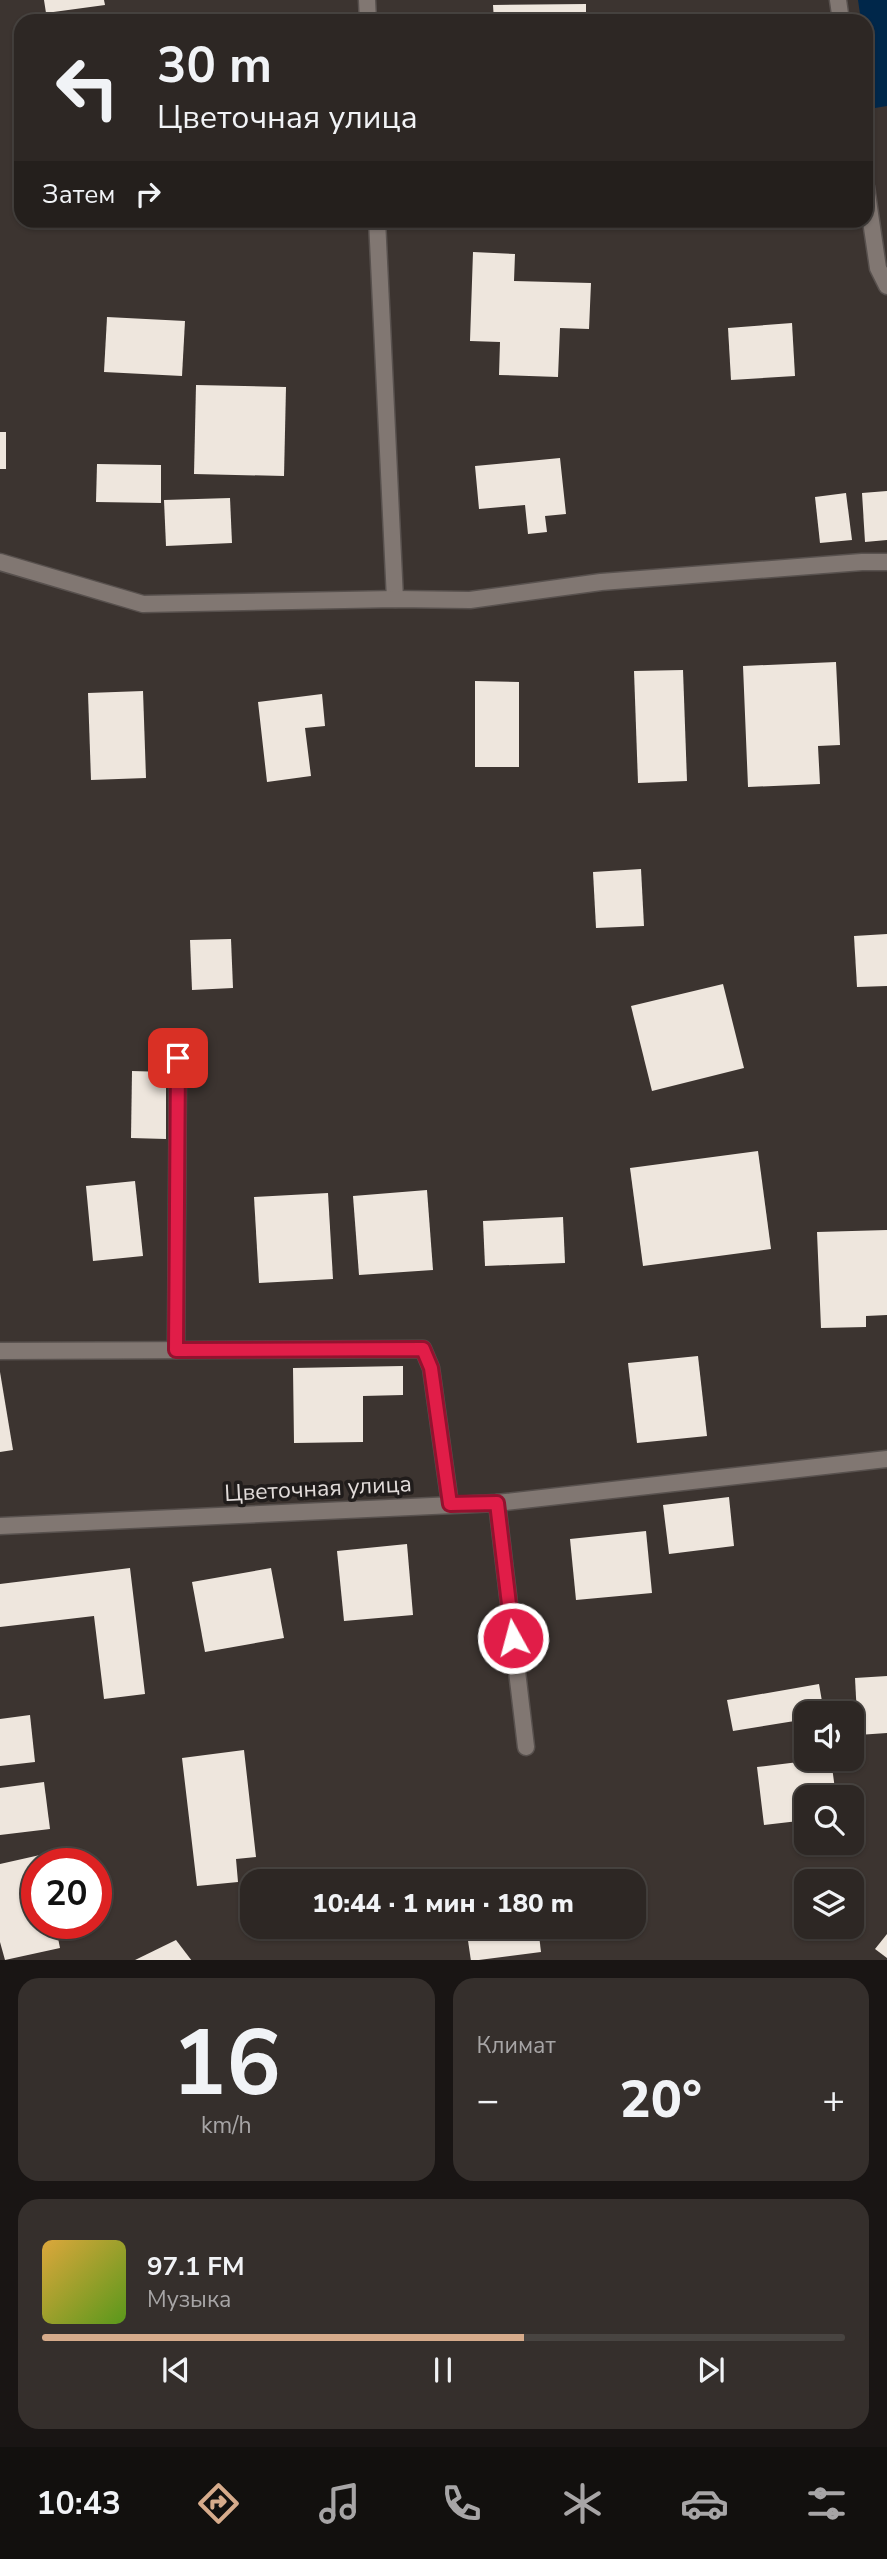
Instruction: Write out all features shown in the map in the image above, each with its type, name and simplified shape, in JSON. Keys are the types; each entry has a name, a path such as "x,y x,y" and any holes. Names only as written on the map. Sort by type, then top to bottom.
{"lane":[{"path":"377,228 395,598"},
{"path":"872,228 878,268 887,286"},
{"path":"0,562 143,604 395,598 470,600 601,582 887,562"},
{"path":"176,1350 178,1058"},
{"path":"0,1351 423,1349 431,1368 450,1504"},
{"name":"Цветочная улица","path":"0,1526 497,1503 887,1459"},
{"path":"497,1503 526,1747"}],"water":[{"path":"858,0 887,0 887,106 875,108 873,96 873,14 860,14"}],"building":[{"path":"44,0 104,0 105,5 46,13"},
{"path":"586,4 586,14 494,14 493,5"},
{"path":"473,252 515,254 514,281 591,283 589,329 560,328 558,377 499,375 500,342 470,341"},
{"path":"107,317 185,321 182,376 104,372"},
{"path":"792,323 795,376 731,380 728,328"},
{"path":"196,385 286,387 284,476 194,474"},
{"path":"0,432 6,432 6,469 0,469"},
{"path":"560,458 566,514 545,516 547,532 528,534 525,505 479,509 475,466"},
{"path":"97,464 161,465 161,503 96,502"},
{"path":"887,491 887,540 865,542 862,493"},
{"path":"846,493 852,540 820,543 815,497"},
{"path":"230,498 232,543 166,546 164,500"},
{"path":"836,662 840,745 818,746 820,784 748,787 743,666"},
{"path":"683,670 687,781 638,783 634,671"},
{"path":"475,681 519,682 519,767 475,767"},
{"path":"143,691 146,778 91,780 88,693"},
{"path":"322,694 325,726 305,728 311,776 267,782 258,702"},
{"path":"641,869 644,926 596,928 593,872"},
{"path":"887,934 887,986 857,987 854,936"},
{"path":"231,939 233,988 192,990 190,940"},
{"path":"723,984 744,1068 652,1091 631,1006"},
{"path":"132,1071 166,1072 166,1139 131,1138"},
{"path":"758,1151 771,1249 643,1266 630,1168"},
{"path":"135,1181 143,1256 93,1261 86,1186"},
{"path":"427,1190 433,1270 359,1275 353,1196"},
{"path":"328,1193 333,1279 259,1283 254,1197"},
{"path":"563,1217 565,1263 485,1266 483,1221"},
{"path":"887,1230 887,1315 866,1316 866,1327 821,1328 817,1232"},
{"path":"698,1356 707,1436 637,1443 628,1363"},
{"path":"403,1366 403,1395 363,1396 363,1442 294,1443 293,1368"},
{"path":"0,1372 13,1450 0,1452"},
{"path":"729,1497 734,1546 669,1554 663,1505"},
{"path":"646,1531 652,1593 576,1600 570,1539"},
{"path":"407,1544 413,1615 344,1621 337,1551"},
{"path":"130,1568 145,1694 104,1699 94,1616 0,1627 0,1584"},
{"path":"271,1568 284,1638 205,1652 192,1582"},
{"path":"887,1676 887,1733 864,1735 864,1701 856,1701 855,1678"},
{"path":"819,1684 822,1701 794,1701 794,1721 733,1731 727,1700"},
{"path":"30,1715 35,1762 0,1766 0,1719"},
{"path":"244,1750 256,1857 236,1859 238,1882 197,1886 182,1758"},
{"path":"794,1763 794,1771 833,1771 834,1785 794,1785 794,1822 764,1825 757,1767"},
{"path":"44,1782 50,1829 0,1835 0,1788"},
{"path":"21,1859 21,1939 58,1939 60,1948 5,1960 0,1942 0,1864"},
{"path":"887,1934 887,1958 875,1949"},
{"path":"468,1939 539,1939 541,1952 471,1960"},
{"path":"176,1940 191,1960 135,1960"}],"route":[{"path":"178,1058 176,1350 423,1349 431,1368 450,1504 497,1503 513,1638"}]}
